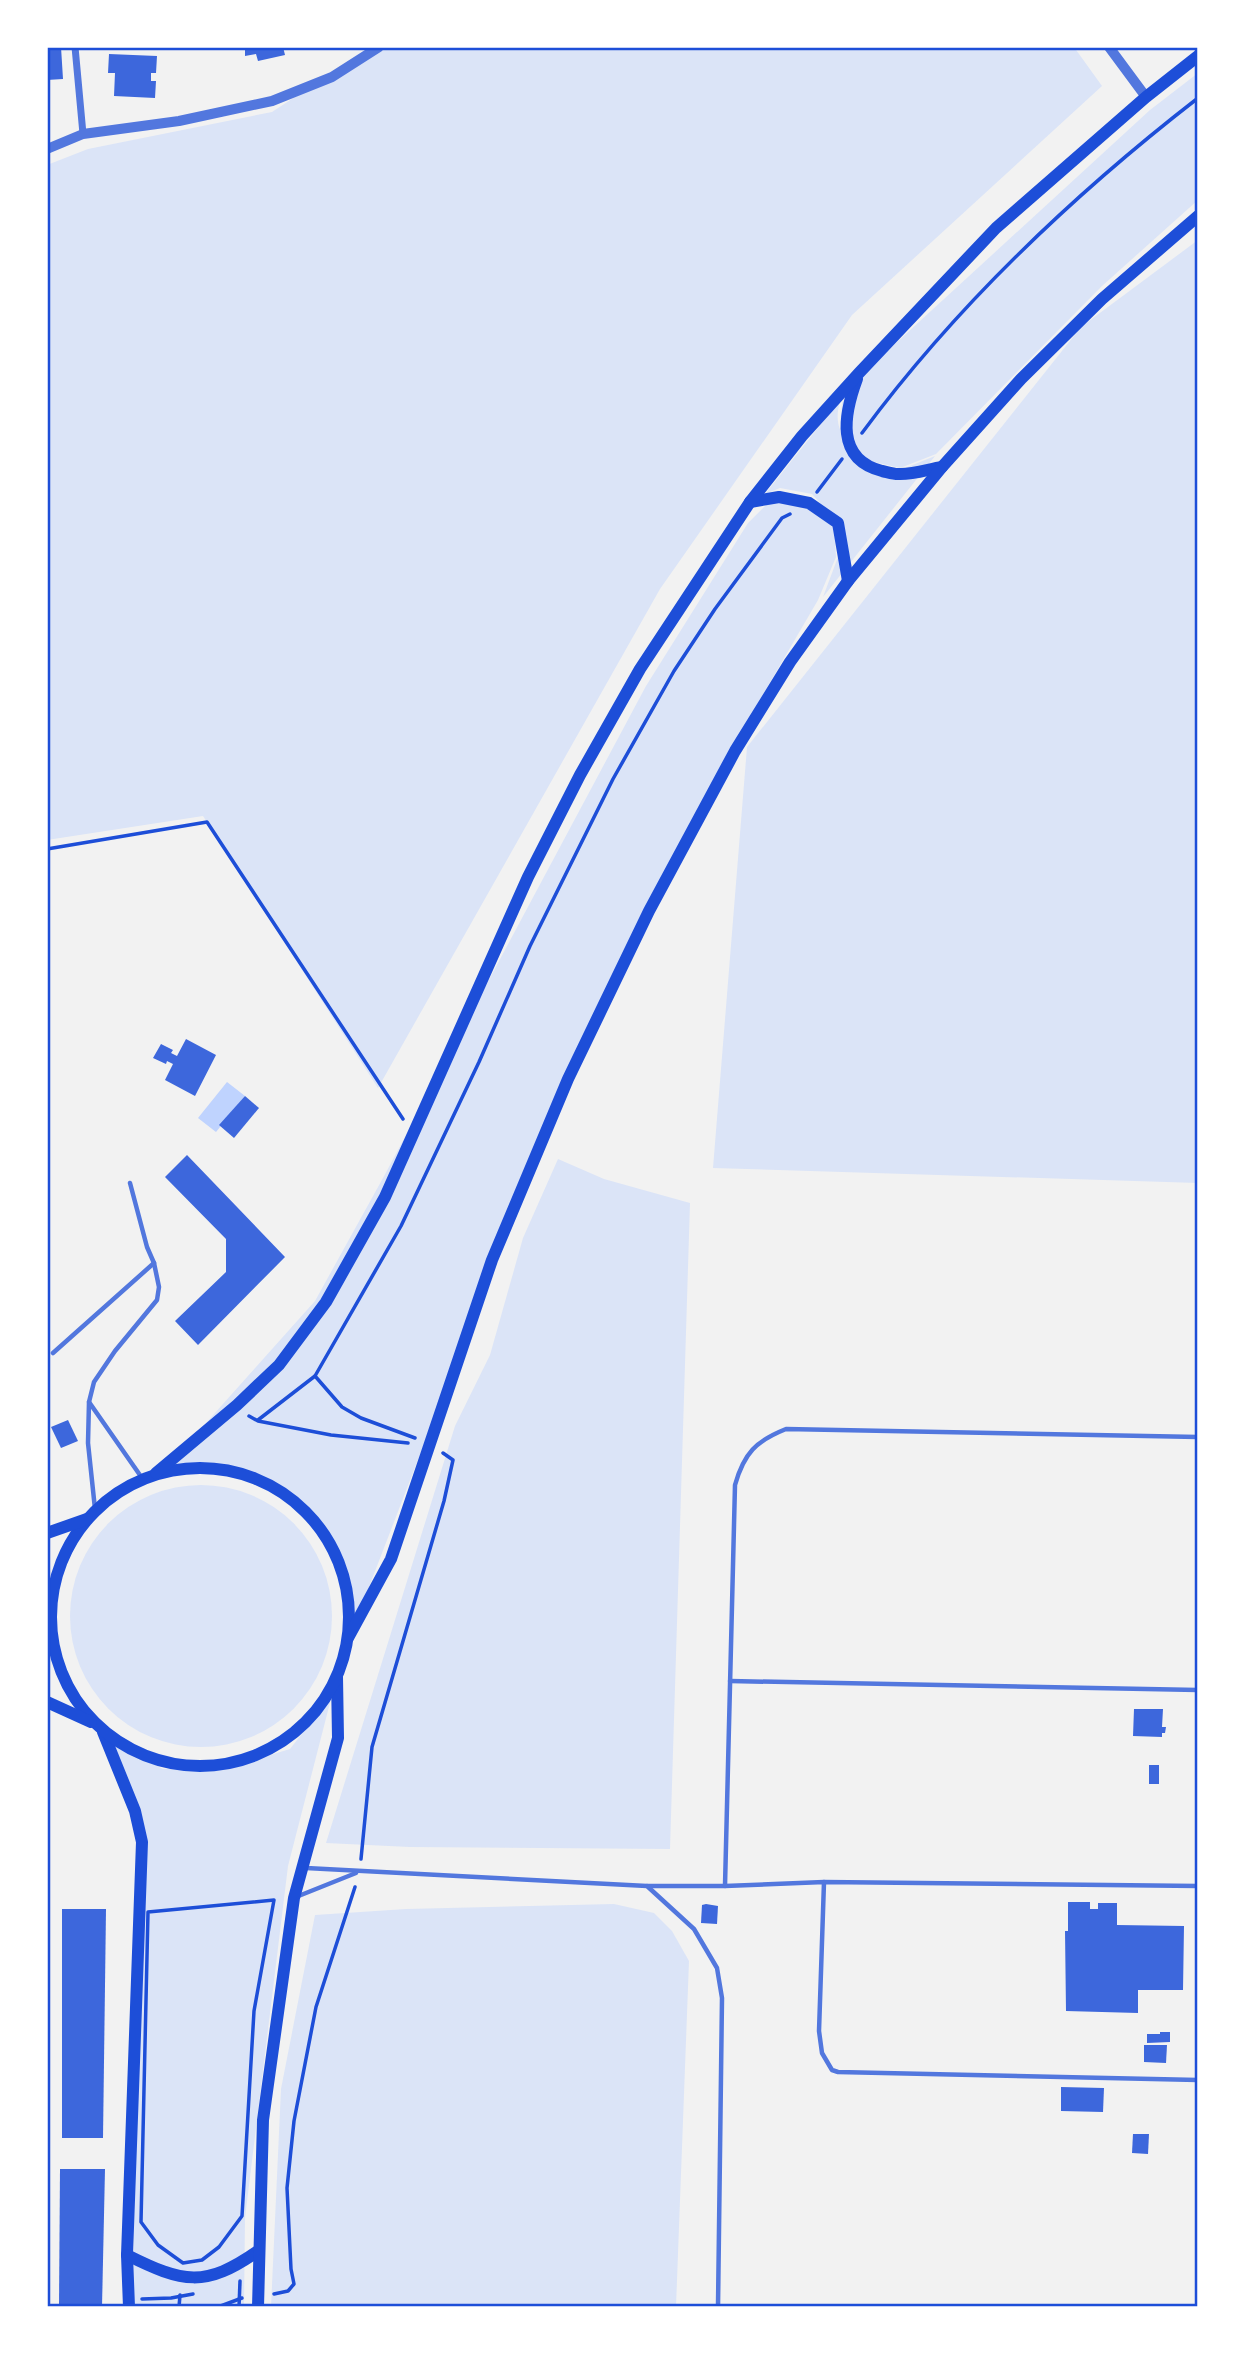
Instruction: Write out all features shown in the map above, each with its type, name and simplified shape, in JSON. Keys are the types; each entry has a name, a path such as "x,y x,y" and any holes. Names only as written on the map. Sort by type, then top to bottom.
{"main road":[{"path":"156,1473 271,1373 305,1333 326,1302 385,1197 528,877 580,775 640,669 750,502 802,436 996,228 1146,97 1198,56"},
{"path":"348,1638 349,1595 336,1554 313,1517 281,1490 241,1472 199,1466 142,1478 117,1492 91,1514 63,1556 51,1599 52,1644 66,1686 92,1722 142,1756 187,1767 233,1764 276,1746 312,1717 337,1677 348,1638 391,1559 492,1260 568,1079 649,911 735,751 790,662 848,580 942,467 1021,379 1102,299 1198,216"},
{"path":"859,373 848,403 846,429 850,449 872,468 898,474 942,467"},
{"path":"750,502 779,497 809,503 838,523 844,545 848,580"},
{"path":"47,1533 91,1514"},
{"path":"258,2302 263,2120 294,1898 338,1738 337,1677"},
{"path":"47,1702 92,1722"},
{"path":"103,1732 135,1811 142,1842 127,2255 129,2307"},
{"path":"127,2255 160,2271 182,2277 204,2276 233,2269 258,2250"}],"street":[{"path":"75,47 83,134"},
{"path":"47,149 83,134 179,121 272,101 332,78 379,47"},
{"path":"1109,47 1146,97"}],"lane":[{"path":"91,1514 88,1443 89,1402 94,1382 157,1300 159,1287 130,1183"},
{"path":"53,1353 154,1263"},
{"path":"89,1402 142,1478"},
{"path":"725,1886 735,1485 741,1465 752,1449 768,1436 786,1429 1198,1437"},
{"path":"730,1681 1198,1690"},
{"path":"302,1867 647,1886 824,1882 1198,1886"},
{"path":"294,1898 360,1871"},
{"path":"824,1882 819,2031 822,2053 832,2070 1198,2080"},
{"path":"647,1886 694,1929 717,1968 722,1998 718,2307"}],"path":[{"path":"257,1420 314,1376 401,1226 530,946 613,779 674,671 715,610 782,518 809,503 888,398 933,345 1016,257 1090,188 1198,98"},
{"path":"47,849 207,822 414,1135"},
{"path":"314,1376 342,1407 361,1418 412,1437"},
{"path":"248,1415 257,1420 331,1435 408,1443"},
{"path":"218,2307 240,2298 258,2302 288,2291 294,2284 287,2188 294,2121 316,2007 360,1871 372,1747 444,1501 453,1460 439,1450"},
{"path":"274,1900 254,2011 242,2216 219,2248 202,2260 183,2263 158,2245 141,2222 148,1912 274,1900"},
{"path":"140,2307 140,2299 171,2298 205,2292"}],"shaded area":[{"path":"371,47 1074,47 1102,86 852,315 660,589 378,1088 203,816 47,840 47,165 88,149 272,112"},
{"path":"1198,73 1198,200 1102,286 936,454 900,468 861,459 840,429 842,403 859,377 1150,110"},
{"path":"1198,240 1198,1183 713,1168 747,747 1081,327"},
{"path":"841,399 838,418 841,432 860,460 900,470 935,456 823,597 838,557 837,522 812,494 780,488 765,494"},
{"path":"780,491 834,524 836,557 818,600 737,739 565,1078 357,1618 353,1622 345,1570 324,1529 291,1495 249,1473 204,1465 164,1470 315,1301 646,686 748,523"},
{"path":"558,1159 604,1179 690,1203 670,1849 410,1847 326,1843 455,1426 490,1355 523,1238"},
{"path":"188,1485 214,1485 239,1490 263,1500 294,1523 317,1554 327,1578 332,1616 327,1654 317,1678 294,1709 263,1732 239,1742 214,1747 188,1747 163,1742 139,1732 118,1718 99,1699 85,1678 75,1654 70,1629 70,1603 75,1578 85,1554 99,1533 118,1514 139,1500 163,1490"},
{"path":"332,1695 288,1866 245,2218 244,2307 133,2307 139,1844 109,1741 163,1769 225,1769 290,1749"},
{"path":"614,1904 654,1913 672,1931 689,1961 676,2307 271,2307 281,2089 315,1915 406,1909"}],"water":[{"path":"227,1082 245,1096 216,1132 198,1118"}],"building":[{"path":"47,47 61,47 63,79 47,80"},
{"path":"245,47 283,47 285,55 258,61 256,54 245,56"},
{"path":"109,54 157,56 156,73 151,73 151,81 156,81 155,98 114,96 115,73 108,73"},
{"path":"186,1039 216,1055 195,1096 165,1080 173,1064 153,1058 161,1044 173,1050 171,1053 177,1056"},
{"path":"245,1096 259,1108 234,1138 219,1125"},
{"path":"187,1155 285,1257 198,1345 175,1321 226,1272 226,1239 165,1177"},
{"path":"68,1420 78,1441 61,1448 51,1427"},
{"path":"1134,1709 1163,1709 1162,1727 1166,1727 1162,1737 1133,1736"},
{"path":"1149,1765 1159,1765 1159,1784 1149,1784"},
{"path":"1068,1902 1090,1902 1090,1909 1098,1909 1098,1903 1117,1903 1117,1925 1184,1926 1183,1990 1138,1990 1138,2013 1066,2011 1065,1931 1068,1931"},
{"path":"702,1905 718,1906 717,1924 701,1923"},
{"path":"62,1909 106,1909 103,2138 62,2138"},
{"path":"1170,2032 1170,2042 1147,2043 1147,2034"},
{"path":"1144,2045 1167,2045 1166,2063 1144,2062"},
{"path":"1061,2087 1104,2088 1103,2112 1061,2111"},
{"path":"1133,2134 1149,2134 1148,2154 1132,2153"},
{"path":"60,2169 105,2169 102,2307 59,2307"}]}
